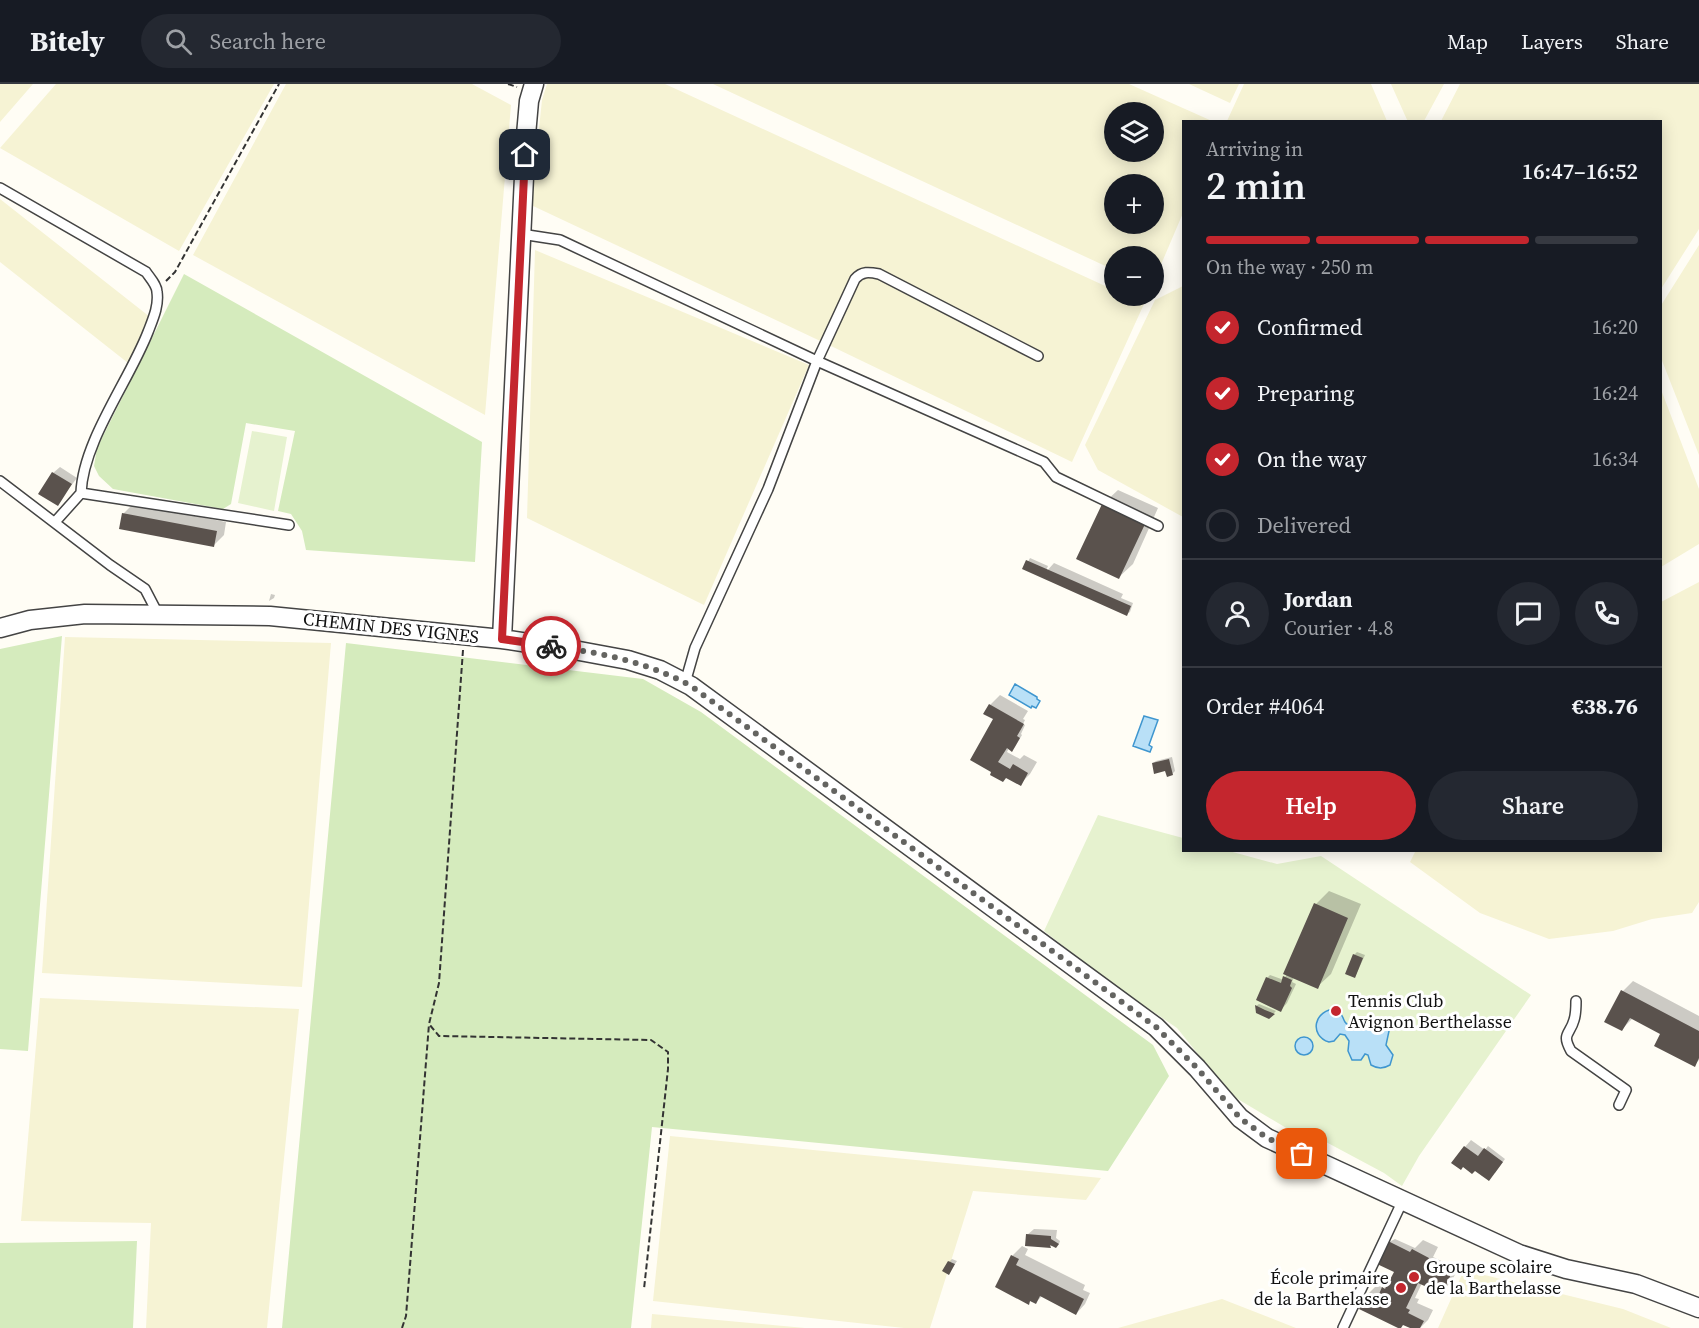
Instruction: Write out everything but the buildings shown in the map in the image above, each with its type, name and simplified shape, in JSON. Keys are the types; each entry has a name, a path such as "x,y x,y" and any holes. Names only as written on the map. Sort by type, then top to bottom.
{"street":[{"path":"502,639 529,101 525,86"},
{"name":"CHEMIN DES VIGNES","path":"0,628 30,620 85,614 270,615 502,639 628,660 660,670 685,683 1156,1027 1197,1068 1240,1118 1267,1138 1519,1254 1566,1269 1636,1284 1698,1305"}],"lane":[{"path":"0,188 146,272 158,290 156,310 150,327 94,446 82,480 81,492 55,522"},
{"path":"521,234 560,240 817,361 1044,462 1056,477 1158,525"},
{"path":"685,683 694,648 768,489 817,361 855,279 862,273 879,274 1038,356"},
{"path":"0,482 110,565 146,589 158,614"},
{"path":"81,492 289,525"},
{"path":"1576,1001 1574,1022 1566,1035 1566,1043 1571,1051 1626,1090 1619,1105"},
{"path":"1343,1328 1403,1200"}],"path":[{"path":"158,290 175,272 279,84"},
{"path":"508,84 525,86"},
{"path":"402,1328 406,1316 429,1024 439,982 463,635"},
{"path":"429,1024 439,1036 651,1040 668,1052 644,1289"}],"shaded area":[{"path":"0,84 33,84 0,122"},
{"path":"56,84 274,84 179,251 0,148"},
{"path":"286,84 472,84 511,105 485,415 193,255"},
{"path":"547,84 665,84 1104,285 1104,306 1143,306 1072,462 531,205 542,100"},
{"path":"713,84 1129,84 1210,120 1182,120 1182,215 1164,258 1164,246 1104,246 1104,265"},
{"path":"1189,84 1239,84 1230,103"},
{"path":"1244,84 1371,84 1387,120 1227,120"},
{"path":"1391,84 1444,84 1425,120 1407,120"},
{"path":"1460,84 1699,84 1699,229 1662,287 1662,120 1442,120"},
{"path":"0,199 150,317 128,363 0,262"},
{"path":"1699,245 1699,455 1662,361 1662,304"},
{"path":"535,250 809,365 704,605 527,518"},
{"path":"1182,286 1182,516 1098,470 1085,445 1152,306 1164,306 1164,296"},
{"path":"1662,392 1699,489 1699,544 1662,566"},
{"path":"1699,582 1699,902 1692,913 1652,919 1613,931 1549,939 1480,913 1410,862 1415,852 1662,852 1662,601"},
{"path":"65,637 331,643 302,987 42,973"},
{"path":"40,998 299,1009 267,1328 146,1328 151,1223 21,1221"},
{"path":"670,1136 1101,1178 1086,1200 973,1191 930,1328 904,1328 653,1301"},
{"path":"1464,1270 1623,1309 1671,1328 1438,1328"},
{"path":"1222,1299 1296,1328 1118,1328"},
{"path":"652,1314 805,1328 651,1328"}],"green space":[{"path":"184,274 482,442 475,562 306,550 302,531 291,514 278,511 295,431 246,423 231,504 223,509 113,489 99,476 94,466 97,448"},
{"path":"252,431 287,437 274,511 238,503"},
{"path":"62,636 28,1051 0,1049 0,649"},
{"path":"346,643 643,679 701,712 1153,1045 1169,1076 1108,1171 652,1127 631,1328 282,1328"},
{"name":"Tennis Club Avignon Berthelasse","path":"1098,815 1182,838 1182,852 1233,852 1277,864 1321,856 1531,995 1419,1156 1402,1186 1384,1173 1326,1142 1325,1151 1231,1095 1177,1028 1108,981 1044,931"},
{"path":"137,1241 133,1328 0,1328 0,1243"}],"water":[{"path":"1015,684 1037,697 1040,701 1036,708 1032,706 1031,708 1009,695"},
{"path":"1144,716 1158,720 1149,745 1152,747 1150,752 1133,746"},
{"path":"1337,1009 1345,1022 1351,1026 1373,1018 1386,1022 1389,1031 1386,1045 1393,1055 1390,1065 1380,1068 1371,1065 1368,1055 1365,1054 1361,1060 1352,1060 1348,1051 1349,1041 1345,1035 1340,1034 1334,1041 1329,1042 1318,1034 1316,1023 1319,1018 1329,1010"},
{"path":"1304,1037 1310,1040 1313,1046 1310,1052 1304,1055 1298,1052 1295,1046 1298,1040"}],"way so far":[{"path":"551,646 628,660 660,670 691,686 1156,1027 1197,1068 1240,1118 1267,1138 1302,1154"}],"place":[{"name":"Tennis Club Avignon Berthelasse","path":"1336,1011"},
{"name":"Groupe scolaire de la Barthelasse","path":"1414,1277"},
{"name":"École primaire de la Barthelasse","path":"1401,1288"}],"route":[{"path":"525,155 502,639 551,646"}]}
